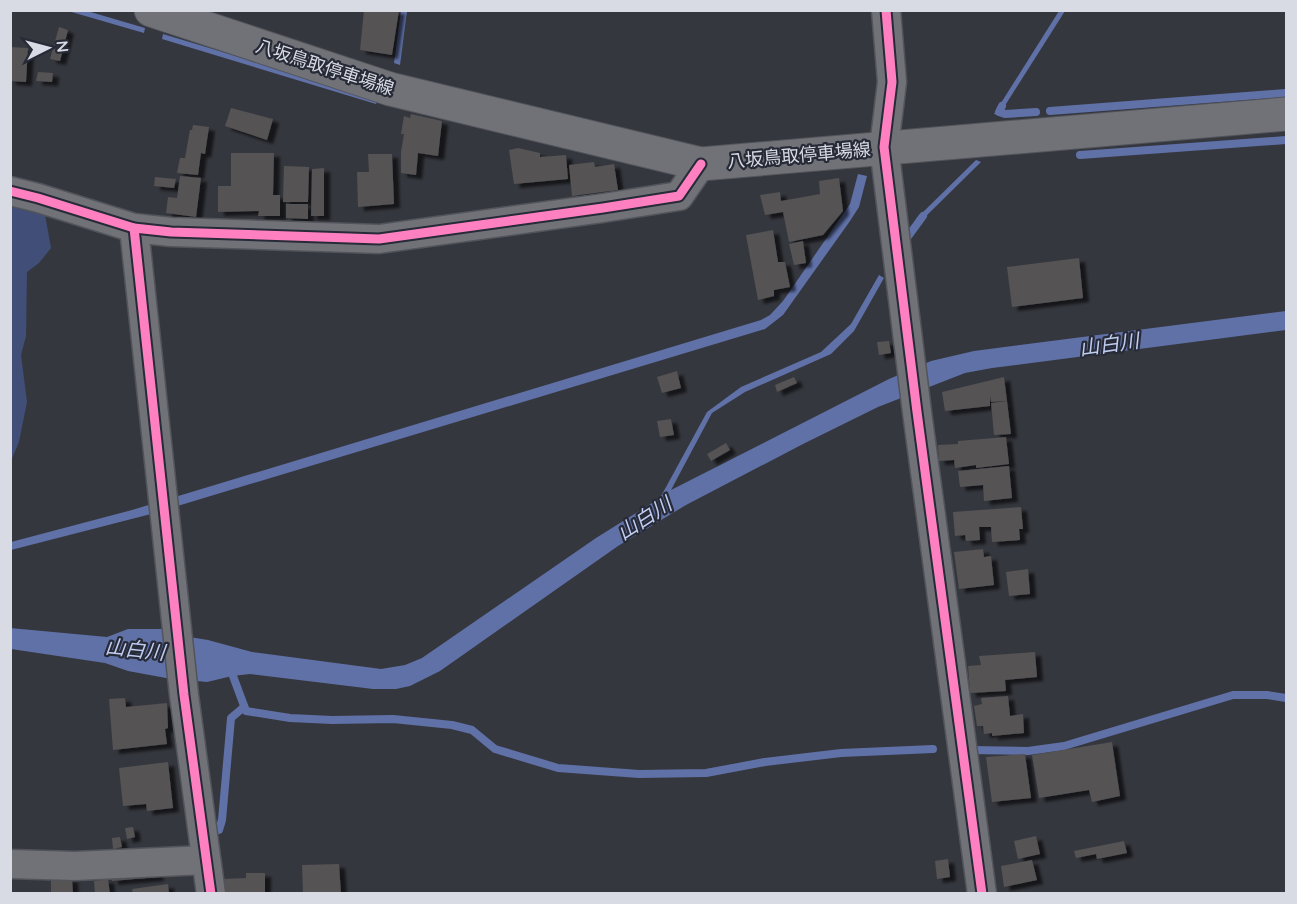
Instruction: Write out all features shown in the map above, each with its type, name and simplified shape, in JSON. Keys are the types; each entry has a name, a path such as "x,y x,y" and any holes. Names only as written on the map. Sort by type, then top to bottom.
{"main road":[{"name":"八坂鳥取停車場線","path":"151,10 390,89 701,164 1287,114"}],"street":[{"path":"886,10 892,82 884,147 982,894"},
{"path":"10,191 134,228 171,232 379,238 679,196 701,164"},
{"path":"134,228 184,695 211,894"},
{"path":"10,864 75,866 205,860"}],"shaded area":[{"path":"15,203 45,215 51,248 39,263 27,272 26,336 21,355 27,402 19,442 11,461 10,206"}],"water":[{"path":"68,11 87,11 145,28 144,33"},
{"path":"401,11 407,11 400,65 394,63"},
{"path":"1059,11 1065,11 999,115 994,114"},
{"path":"163,34 378,99 376,104 162,39"},
{"path":"976,160 981,162 919,223 916,219"},
{"path":"858,174 867,176 859,207 783,315 765,329 151,514 11,550 11,542 132,510 761,320 770,315 783,301 850,204"},
{"name":"山白川","path":"879,275 884,278 854,331 831,354 745,392 712,413 671,490 889,379 931,361 974,351 1286,311 1286,330 965,373 878,407 686,505 618,546 440,671 410,686 396,689 373,689 250,674 207,682 166,678 128,671 105,663 11,649 10,628 107,637 128,629 163,629 164,633 208,640 252,652 381,669 405,665 422,658 596,538 660,498 707,412 741,387 821,352 851,324"}],"building":[{"path":"364,10 399,10 392,55 360,50"},
{"path":"59,27 68,30 60,61 50,59"},
{"path":"10,47 28,48 26,82 10,81"},
{"path":"38,72 53,73 52,82 36,81"},
{"path":"231,108 273,119 267,140 225,126"},
{"path":"411,114 442,121 438,156 418,153 416,175 401,173 404,134 401,134 404,116 410,118"},
{"path":"193,125 209,127 205,154 201,153 198,175 177,173 180,158 185,158"},
{"path":"518,148 540,153 540,157 566,155 568,179 514,184 509,150"},
{"path":"231,153 274,153 273,195 280,195 280,216 258,216 259,211 218,212 218,186 231,186"},
{"path":"368,154 392,154 394,204 358,207 357,172 369,172"},
{"path":"594,162 595,167 614,164 618,190 572,196 569,165"},
{"path":"284,166 309,167 308,202 283,202"},
{"path":"324,168 324,216 311,216 312,169"},
{"path":"180,176 201,178 196,217 166,213 168,197 177,198"},
{"path":"155,177 176,179 174,188 154,186"},
{"path":"839,178 843,211 823,235 789,242 783,212 765,215 760,195 780,192 781,201 820,194 819,181"},
{"path":"286,204 308,204 308,219 286,218"},
{"path":"773,230 778,262 785,262 790,287 774,290 774,296 758,300 746,235"},
{"path":"803,241 806,263 794,265 789,244"},
{"path":"1079,258 1083,298 1012,307 1007,267"},
{"path":"889,341 891,353 879,355 877,342"},
{"path":"677,371 681,388 662,393 657,377"},
{"path":"794,377 797,383 777,392 775,385"},
{"path":"1004,377 1007,401 991,402 990,396 990,406 945,411 942,392"},
{"path":"1007,401 1011,434 994,435 991,403"},
{"path":"671,419 674,435 660,437 657,421"},
{"path":"1006,437 1009,464 955,468 954,460 939,461 938,445"},
{"path":"726,443 730,450 711,461 707,454"},
{"path":"1009,466 1012,498 984,501 983,485 960,487 958,471"},
{"path":"1021,507 1023,529 1019,529 1020,540 992,542 991,527 979,527 980,540 966,541 965,535 955,536 953,512"},
{"path":"983,549 984,557 991,556 994,585 959,589 954,552"},
{"path":"1028,569 1030,594 1009,596 1006,572"},
{"path":"1035,652 1037,677 1005,680 1006,691 970,693 968,666 981,665 979,656"},
{"path":"1008,696 1010,716 1023,714 1024,733 992,736 992,733 984,734 983,726 977,726 974,706 982,704 981,698"},
{"path":"125,698 126,707 167,703 168,728 165,729 167,744 113,750 109,699"},
{"path":"1112,742 1120,796 1092,802 1089,790 1039,798 1032,755"},
{"path":"1025,754 1031,798 992,802 986,757"},
{"path":"168,762 173,808 147,811 146,804 123,806 119,768"},
{"path":"133,827 135,837 127,839 125,828"},
{"path":"1036,836 1040,854 1018,859 1014,841"},
{"path":"120,837 122,847 113,849 112,838"},
{"path":"1124,841 1127,853 1097,859 1096,854 1076,858 1074,851"},
{"path":"948,859 950,877 937,879 935,861"},
{"path":"1032,860 1037,880 1004,887 1001,866"},
{"path":"339,864 341,894 303,894 302,865"},
{"path":"157,872 158,877 112,881 112,875"},
{"path":"246,873 265,873 265,894 223,894 222,879 246,878"},
{"path":"72,878 73,894 51,894 51,879"},
{"path":"108,879 110,894 95,894 94,881"},
{"path":"168,884 169,894 133,894 132,889"}],"waterway":[{"path":"1050,111 1286,93"},
{"path":"1002,106 999,112 1005,114 1036,112"},
{"path":"1080,155 1286,140"},
{"path":"904,242 923,216"},
{"path":"230,668 246,711 290,718 393,719 452,725 472,730 495,749 558,768 639,774 706,773 765,762 841,753 933,749"},
{"path":"970,750 1028,751 1064,746 1233,695 1267,695 1286,698"},
{"path":"219,830 222,820 231,718 244,707"}],"cycle path":[{"path":"886,10 892,82 884,147 982,894"},
{"path":"10,191 134,228 171,232 379,239 679,196 701,164"},
{"path":"134,228 184,695 211,894"}]}
